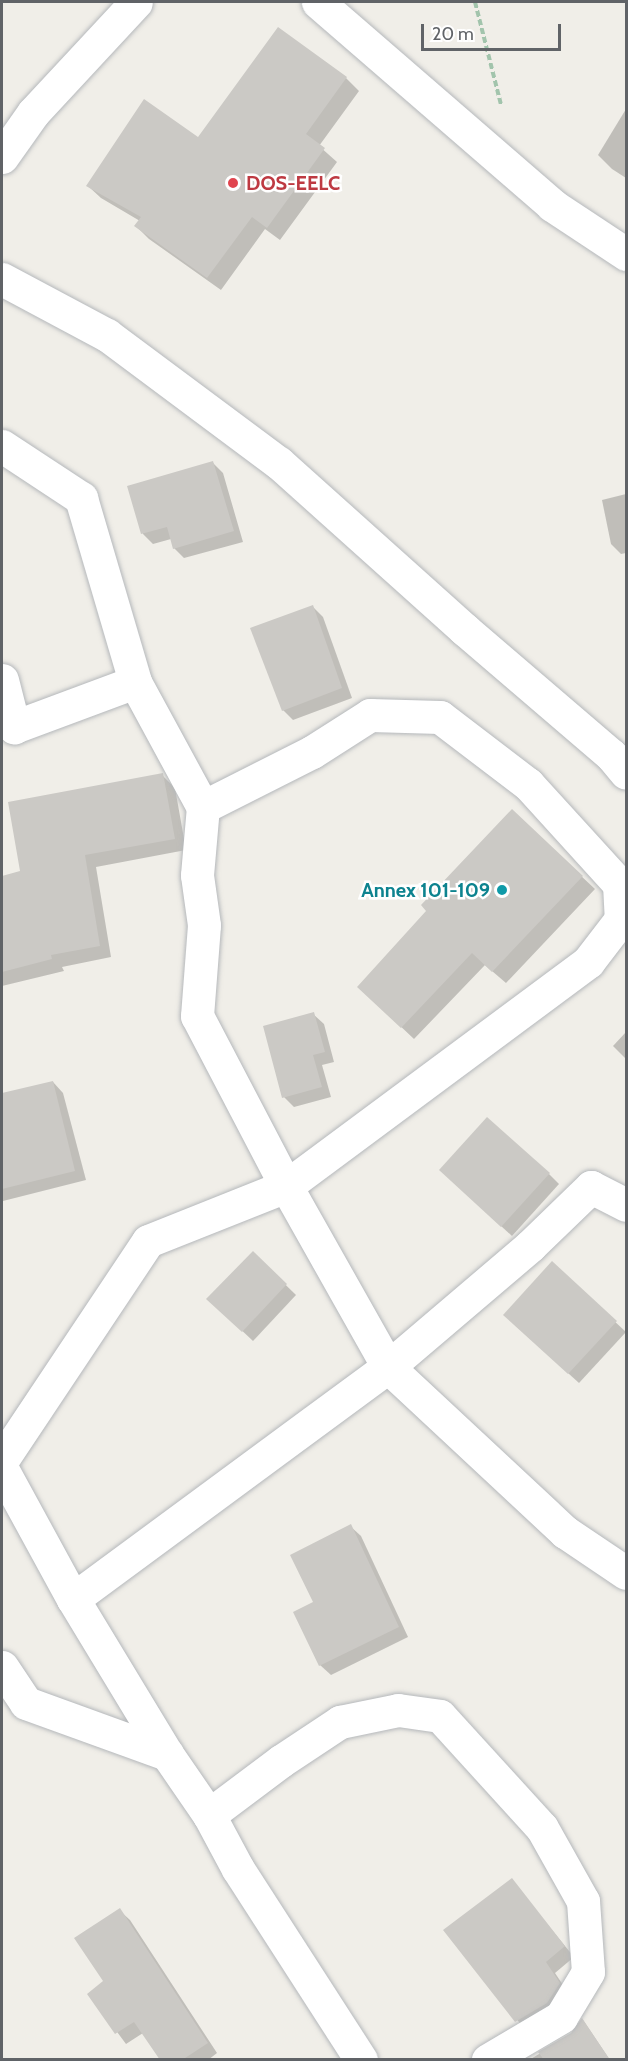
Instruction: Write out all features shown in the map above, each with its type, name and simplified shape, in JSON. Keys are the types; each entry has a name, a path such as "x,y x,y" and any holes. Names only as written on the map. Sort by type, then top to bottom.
{"street":[{"path":"2,157 33,113 136,2"},
{"path":"318,2 552,205 627,254"},
{"path":"2,279 107,335 279,463 464,629 611,755 627,773"},
{"path":"2,446 81,498 135,682 203,807 197,875 204,925 197,1016 286,1186 388,1367 565,1532 627,1573"},
{"path":"2,680 8,728 135,682"},
{"path":"2,1460 148,1241 286,1186 588,962 621,919 619,884 528,784 440,717 370,715 312,752 203,807"},
{"path":"73,1599 388,1367 530,1246 591,1187 627,1205"},
{"path":"2,1469 73,1599 167,1754 209,1815 238,1869 361,2060"},
{"path":"2,1667 26,1703 167,1754"},
{"path":"209,1815 280,1761 340,1722 398,1710 440,1716 542,1828 583,1901 588,1972 561,2017 488,2060"}],"path":[{"path":"475,2 502,110"}],"building":[{"name":"DOS-EELC","path":"278,27 347,77 306,134 325,148 267,228 252,217 207,278 134,226 141,217 86,186 144,99 198,137"},
{"path":"213,461 234,531 173,549 167,527 141,534 127,486"},
{"path":"313,605 342,688 282,711 250,628"},
{"path":"163,773 175,839 85,855 100,946 51,955 52,959 2,972 2,876 20,871 8,802"},
{"name":"Annex 101-109","path":"512,809 583,876 492,972 472,953 401,1028 357,987 426,911 421,905"},
{"path":"314,1012 325,1052 313,1055 322,1087 282,1098 263,1026"},
{"path":"53,1081 75,1171 2,1189 2,1093"},
{"path":"487,1117 550,1173 501,1227 439,1170"},
{"path":"253,1251 287,1284 242,1332 206,1299"},
{"path":"552,1261 617,1321 568,1374 503,1315"},
{"path":"351,1524 399,1627 319,1666 293,1612 313,1602 290,1555"},
{"path":"512,1878 565,1946 546,1962 560,1983 547,2003 515,2022 443,1930"},
{"path":"120,1908 208,2043 182,2060 160,2060 134,2022 115,2034 87,1994 103,1981 74,1938"},
{"path":"582,2018 610,2060 544,2060 538,2052 571,2033"}],"place":[{"name":"DOS-EELC","path":"233,183"},
{"name":"Annex 101-109","path":"502,890"}]}
